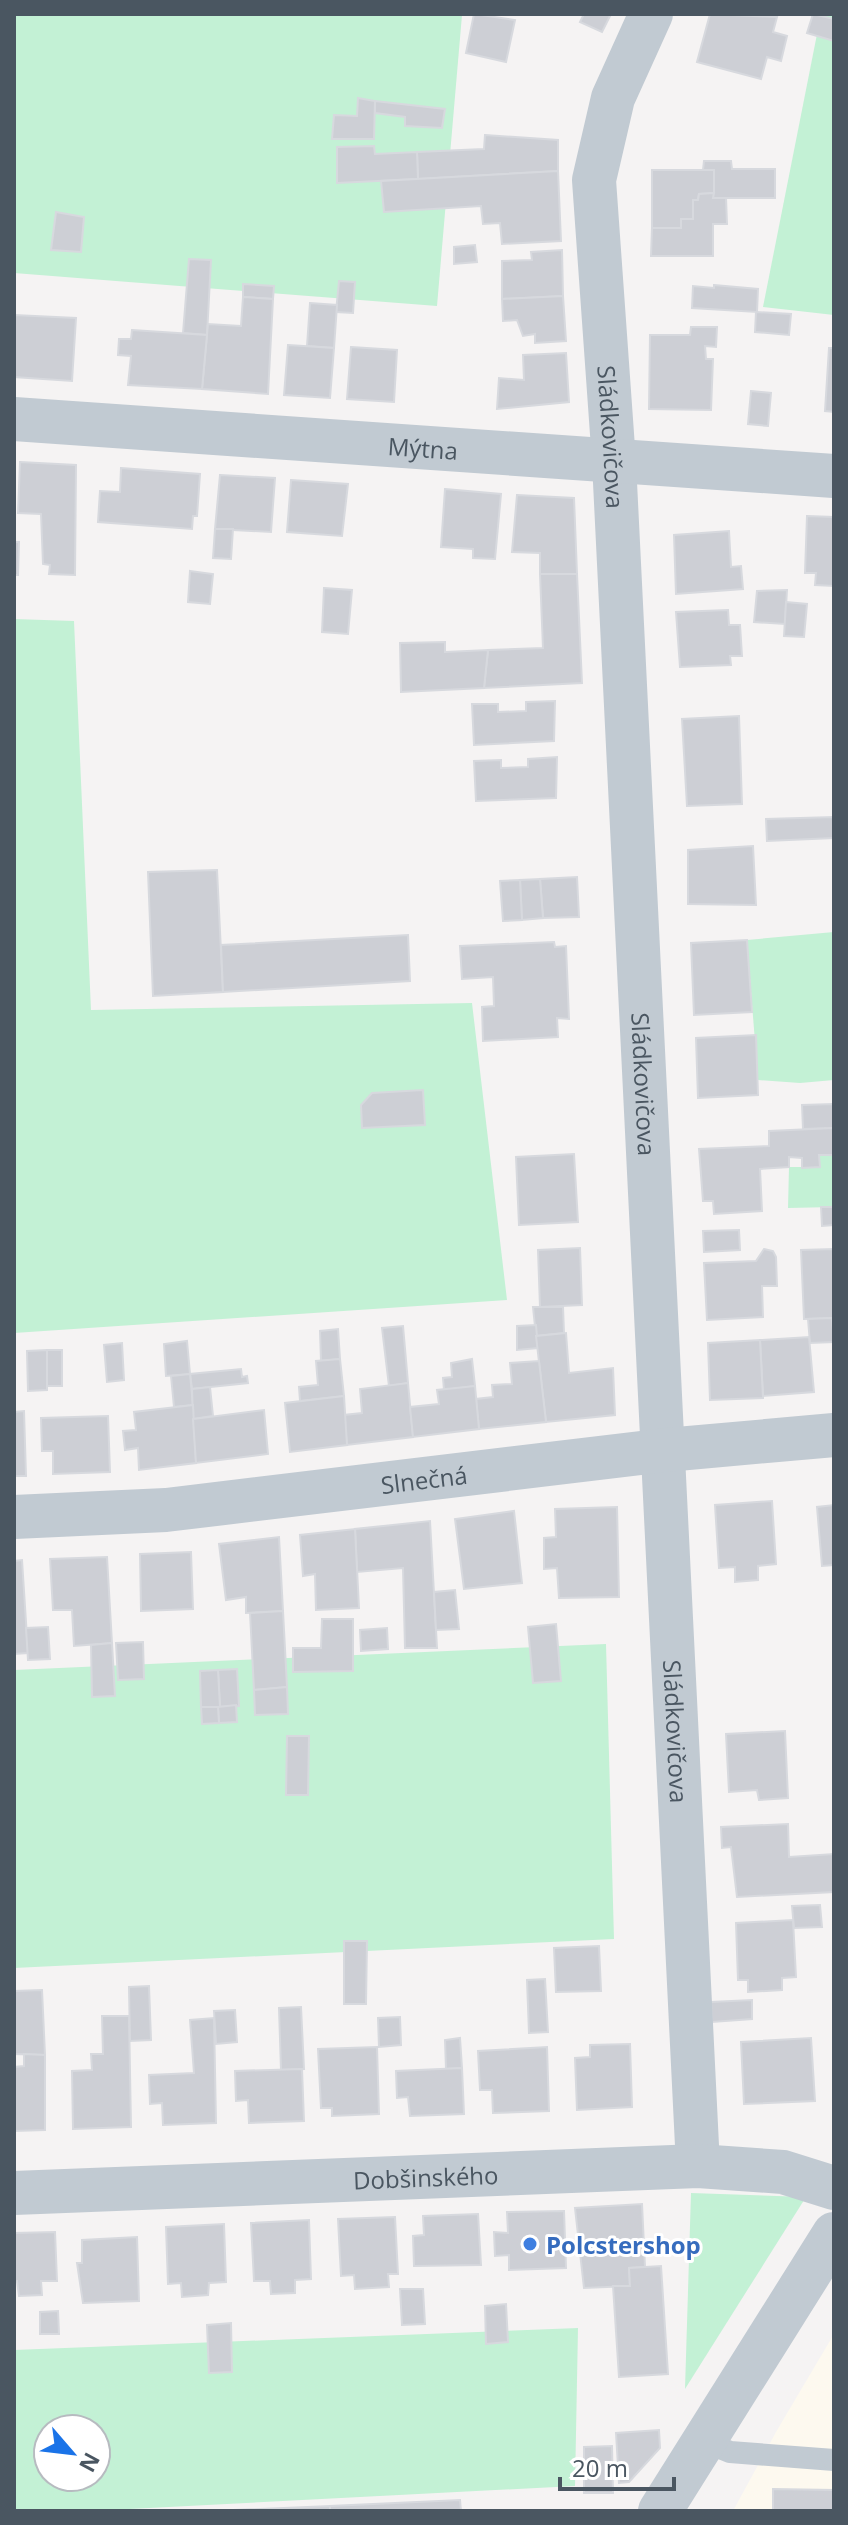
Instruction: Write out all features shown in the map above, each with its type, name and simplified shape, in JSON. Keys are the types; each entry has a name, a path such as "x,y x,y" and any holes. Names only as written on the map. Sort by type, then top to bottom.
{"street":[{"name":"Sládkovičova","path":"651,14 613,98 594,180 614,462 666,1450 698,2166"},
{"name":"Mýtna","path":"14,419 834,476"},
{"name":"Slnečná","path":"14,1517 166,1510 666,1450 834,1435"},
{"name":"Dobšinského","path":"14,2193 698,2166 783,2172 834,2188"},
{"path":"660,2511 834,2234"}],"lane":[{"path":"703,2441 730,2452 834,2460"}],"shaded area":[{"path":"834,2334 834,2511 733,2511 776,2432"}],"green space":[{"path":"14,14 462,15 437,306 14,273"},
{"path":"821,14 834,14 834,315 763,307"},
{"path":"14,619 74,621 91,1010 472,1003 507,1300 14,1333"},
{"path":"834,932 834,1080 800,1083 758,1080 747,940"},
{"path":"819,1155 834,1155 834,1207 788,1208 789,1167 819,1167"},
{"path":"606,1644 614,1939 14,1968 14,1670"},
{"path":"691,2193 806,2197 685,2389"},
{"path":"578,2328 575,2486 91,2511 14,2511 14,2350"}],"building":[{"path":"474,14 515,20 506,62 466,53"},
{"path":"584,14 611,14 602,32 580,22"},
{"path":"710,14 777,17 773,32 787,36 781,61 767,57 761,79 697,62"},
{"path":"813,14 834,19 834,41 807,33"},
{"path":"358,98 375,101 374,139 332,139 334,115 357,116"},
{"path":"375,101 445,109 442,128 405,126 405,117 375,113"},
{"path":"485,135 558,140 558,171 418,179 417,152 484,149"},
{"path":"374,146 375,154 417,152 418,179 337,183 337,147"},
{"path":"704,161 731,161 732,169 775,169 775,198 713,198 714,170 703,170"},
{"path":"652,170 714,170 714,193 699,194 698,200 693,200 693,219 681,219 681,228 652,228"},
{"path":"558,171 561,241 502,244 500,223 483,224 481,206 384,212 381,181"},
{"path":"714,193 713,198 726,198 727,224 713,224 713,256 651,256 652,228 681,228 681,219 693,219 693,200 698,200 699,194"},
{"path":"56,212 84,217 81,252 51,250"},
{"path":"475,245 477,262 454,264 454,247"},
{"path":"562,250 563,296 502,299 502,261 532,260 531,252"},
{"path":"189,259 211,260 207,335 183,333"},
{"path":"339,281 355,282 353,313 336,312"},
{"path":"243,284 274,286 273,299 243,297"},
{"path":"714,285 758,289 757,312 692,308 693,286 714,288"},
{"path":"563,296 566,341 535,343 535,334 523,336 517,320 503,321 502,299"},
{"path":"243,297 273,299 268,394 202,389 208,324 241,326"},
{"path":"310,303 337,305 334,348 307,346"},
{"path":"756,312 791,314 789,335 755,332"},
{"path":"14,315 76,318 72,381 14,377"},
{"path":"691,327 717,327 716,347 705,346 706,359 713,359 711,410 649,409 650,335 690,335"},
{"path":"132,330 207,335 202,389 128,385 131,356 118,355 119,339 131,339"},
{"path":"288,345 334,348 330,398 284,395"},
{"path":"351,347 397,350 394,402 347,399"},
{"path":"829,348 834,348 834,412 825,411"},
{"path":"566,353 569,402 497,409 499,378 524,380 523,355"},
{"path":"751,391 771,393 768,426 748,424"},
{"path":"20,462 76,465 75,575 49,574 50,565 43,564 41,514 18,513"},
{"path":"121,468 200,474 197,516 193,516 192,529 98,522 100,491 120,492"},
{"path":"220,475 275,478 271,532 215,529"},
{"path":"291,480 348,484 342,536 287,532"},
{"path":"445,489 501,494 495,559 473,558 473,549 441,547"},
{"path":"517,495 574,498 577,574 540,574 540,553 512,552"},
{"path":"807,516 834,517 834,586 815,585 816,573 805,573"},
{"path":"215,529 233,529 231,559 213,558"},
{"path":"729,531 731,567 741,566 743,589 676,594 674,535"},
{"path":"14,542 19,542 18,575 14,575"},
{"path":"190,571 213,574 210,604 188,602"},
{"path":"540,574 577,574 582,683 484,688 488,650 543,648"},
{"path":"324,588 352,590 348,634 322,632"},
{"path":"787,590 785,624 754,622 757,591"},
{"path":"786,602 807,604 804,637 784,636"},
{"path":"728,610 729,625 740,625 742,656 730,656 731,665 680,667 676,612"},
{"path":"445,642 445,652 488,650 484,688 401,692 400,643"},
{"path":"555,701 554,741 474,745 472,704 498,704 498,712 526,711 526,702"},
{"path":"739,716 742,804 687,806 682,719"},
{"path":"557,757 556,798 476,801 474,761 501,760 501,768 528,767 528,759"},
{"path":"834,817 834,838 767,841 766,819"},
{"path":"753,846 756,905 688,904 688,850"},
{"path":"217,870 223,992 153,996 148,872"},
{"path":"577,877 579,917 543,918 540,879"},
{"path":"540,879 543,918 522,920 520,880"},
{"path":"520,880 522,920 503,921 500,881"},
{"path":"408,935 410,981 223,992 221,945"},
{"path":"747,940 752,1012 694,1015 691,943"},
{"path":"554,942 555,947 566,946 569,1019 557,1018 558,1037 483,1041 482,1007 494,1006 493,977 462,979 460,946"},
{"path":"756,1035 758,1095 698,1098 696,1038"},
{"path":"423,1090 425,1125 362,1128 361,1105 372,1093"},
{"path":"834,1104 834,1128 803,1129 802,1105"},
{"path":"834,1128 834,1155 819,1155 820,1167 802,1168 802,1158 789,1157 789,1167 760,1169 762,1211 714,1214 713,1201 703,1201 699,1149 769,1146 769,1131"},
{"path":"574,1154 578,1222 519,1225 516,1157"},
{"path":"821,1207 834,1207 834,1225 822,1226"},
{"path":"739,1230 740,1250 704,1252 703,1231"},
{"path":"580,1248 582,1305 540,1307 538,1250"},
{"path":"764,1249 773,1251 776,1257 777,1286 762,1286 763,1317 707,1320 704,1263 756,1261"},
{"path":"834,1249 834,1318 804,1319 801,1250"},
{"path":"533,1307 563,1307 564,1333 536,1336"},
{"path":"832,1318 834,1342 810,1343 808,1319"},
{"path":"536,1325 538,1348 517,1350 517,1326"},
{"path":"403,1326 408,1383 389,1386 382,1328"},
{"path":"338,1329 340,1359 321,1361 320,1331"},
{"path":"566,1333 569,1373 613,1368 615,1415 546,1422 536,1336"},
{"path":"809,1337 814,1392 763,1396 760,1340"},
{"path":"760,1340 763,1398 710,1400 708,1343"},
{"path":"187,1341 190,1374 166,1376 164,1344"},
{"path":"122,1343 124,1380 107,1382 104,1345"},
{"path":"47,1350 62,1350 62,1386 47,1386"},
{"path":"47,1350 47,1390 28,1391 27,1351"},
{"path":"340,1359 344,1396 300,1401 299,1387 318,1385 316,1361"},
{"path":"472,1359 475,1386 444,1390 443,1378 452,1377 451,1363"},
{"path":"539,1361 546,1422 479,1429 476,1399 493,1397 492,1385 512,1384 510,1363"},
{"path":"241,1369 242,1377 247,1376 248,1383 192,1389 190,1374"},
{"path":"190,1374 193,1405 174,1407 171,1376"},
{"path":"408,1383 413,1437 347,1445 344,1415 362,1413 360,1389"},
{"path":"475,1386 479,1429 413,1437 410,1407 439,1404 437,1390"},
{"path":"210,1387 213,1416 193,1419 192,1389"},
{"path":"344,1396 347,1445 290,1452 285,1403"},
{"path":"193,1405 196,1463 139,1470 138,1448 125,1450 123,1431 136,1430 134,1412"},
{"path":"264,1410 268,1454 196,1463 193,1419"},
{"path":"24,1411 26,1476 14,1476 14,1412"},
{"path":"108,1416 110,1472 53,1474 53,1451 42,1451 41,1418"},
{"path":"772,1501 776,1564 758,1566 758,1580 735,1582 735,1567 719,1568 715,1505"},
{"path":"834,1505 834,1565 822,1566 817,1507"},
{"path":"617,1507 619,1597 559,1598 557,1568 544,1569 544,1538 556,1537 555,1509"},
{"path":"514,1511 522,1583 464,1589 455,1519"},
{"path":"430,1521 437,1648 405,1648 403,1568 357,1572 355,1529"},
{"path":"355,1529 359,1608 316,1610 315,1574 303,1576 300,1535"},
{"path":"279,1537 283,1611 246,1613 246,1597 226,1600 219,1544"},
{"path":"191,1552 193,1609 141,1611 140,1554"},
{"path":"107,1557 112,1643 74,1646 72,1610 53,1610 50,1559"},
{"path":"22,1560 28,1653 14,1654 14,1561"},
{"path":"455,1590 459,1629 436,1630 434,1592"},
{"path":"283,1611 287,1687 254,1690 250,1613"},
{"path":"322,1619 353,1619 353,1671 293,1672 293,1648 321,1648"},
{"path":"556,1624 561,1681 533,1683 528,1627"},
{"path":"48,1627 50,1659 28,1660 26,1628"},
{"path":"387,1628 388,1649 361,1651 360,1630"},
{"path":"143,1642 144,1679 118,1680 116,1643"},
{"path":"112,1643 115,1696 92,1697 91,1645"},
{"path":"237,1669 239,1706 220,1707 218,1670"},
{"path":"218,1670 220,1707 201,1707 200,1671"},
{"path":"287,1687 288,1714 255,1715 254,1690"},
{"path":"236,1705 237,1722 219,1723 218,1707"},
{"path":"201,1707 218,1707 219,1723 202,1724"},
{"path":"785,1731 788,1798 759,1800 757,1790 729,1792 726,1734"},
{"path":"287,1736 309,1736 308,1795 286,1795"},
{"path":"788,1824 789,1857 834,1854 834,1892 737,1897 731,1847 722,1848 721,1827"},
{"path":"820,1905 822,1927 794,1928 792,1906"},
{"path":"793,1920 796,1977 782,1978 782,1990 748,1992 748,1980 738,1980 736,1923"},
{"path":"344,1941 367,1941 366,2004 344,2004"},
{"path":"599,1946 601,1991 556,1992 554,1948"},
{"path":"545,1979 548,2032 529,2033 527,1980"},
{"path":"149,1986 151,2040 130,2041 129,1987"},
{"path":"42,1990 45,2055 14,2054 14,1991"},
{"path":"752,2000 752,2019 712,2022 711,2002"},
{"path":"301,2007 304,2069 281,2070 279,2008"},
{"path":"235,2010 237,2042 216,2044 214,2011"},
{"path":"102,2016 129,2016 131,2127 73,2129 72,2071 92,2070 91,2054 103,2054"},
{"path":"400,2017 401,2045 379,2047 378,2018"},
{"path":"214,2018 216,2123 163,2125 162,2103 150,2104 149,2075 194,2073 190,2020"},
{"path":"460,2038 462,2068 446,2069 445,2040"},
{"path":"811,2038 815,2101 744,2104 741,2042"},
{"path":"630,2044 632,2107 577,2110 575,2058 590,2057 590,2045"},
{"path":"377,2047 379,2114 332,2116 332,2108 321,2108 318,2049"},
{"path":"547,2047 549,2111 493,2113 492,2090 480,2090 478,2051"},
{"path":"24,2054 45,2055 45,2130 14,2131 14,2067 24,2066"},
{"path":"462,2068 464,2114 410,2116 408,2097 397,2098 396,2071"},
{"path":"302,2069 304,2121 249,2123 248,2100 236,2101 235,2071"},
{"path":"642,2204 645,2267 629,2268 630,2286 584,2288 575,2208"},
{"name":"Polcstershop","path":"564,2211 566,2268 509,2270 509,2255 495,2256 494,2232 508,2233 507,2212"},
{"path":"478,2214 481,2265 414,2266 413,2236 424,2235 423,2216"},
{"path":"395,2217 398,2274 388,2274 389,2287 355,2289 354,2275 341,2276 338,2219"},
{"path":"309,2220 311,2279 295,2280 295,2293 271,2294 270,2281 254,2281 251,2223"},
{"path":"224,2224 226,2282 209,2283 208,2295 182,2297 181,2283 168,2284 166,2227"},
{"path":"55,2232 57,2281 41,2281 42,2295 19,2296 17,2281 14,2282 14,2233"},
{"path":"137,2237 139,2301 83,2303 77,2263 82,2263 82,2240"},
{"path":"661,2266 668,2374 619,2377 613,2286 630,2286 629,2268"},
{"path":"400,2289 423,2289 425,2324 402,2325"},
{"path":"506,2304 508,2342 486,2344 485,2306"},
{"path":"58,2311 59,2334 40,2334 40,2312"},
{"path":"231,2323 232,2372 209,2373 207,2325"},
{"path":"659,2430 660,2448 629,2482 619,2483 616,2433"},
{"path":"612,2446 613,2493 584,2493 584,2447"},
{"path":"773,2489 834,2490 834,2511 773,2511"},
{"path":"460,2500 461,2511 330,2511 330,2506"},
{"path":"330,2506 330,2511 210,2511"}],"place":[{"name":"Polcstershop","path":"530,2244"}]}
